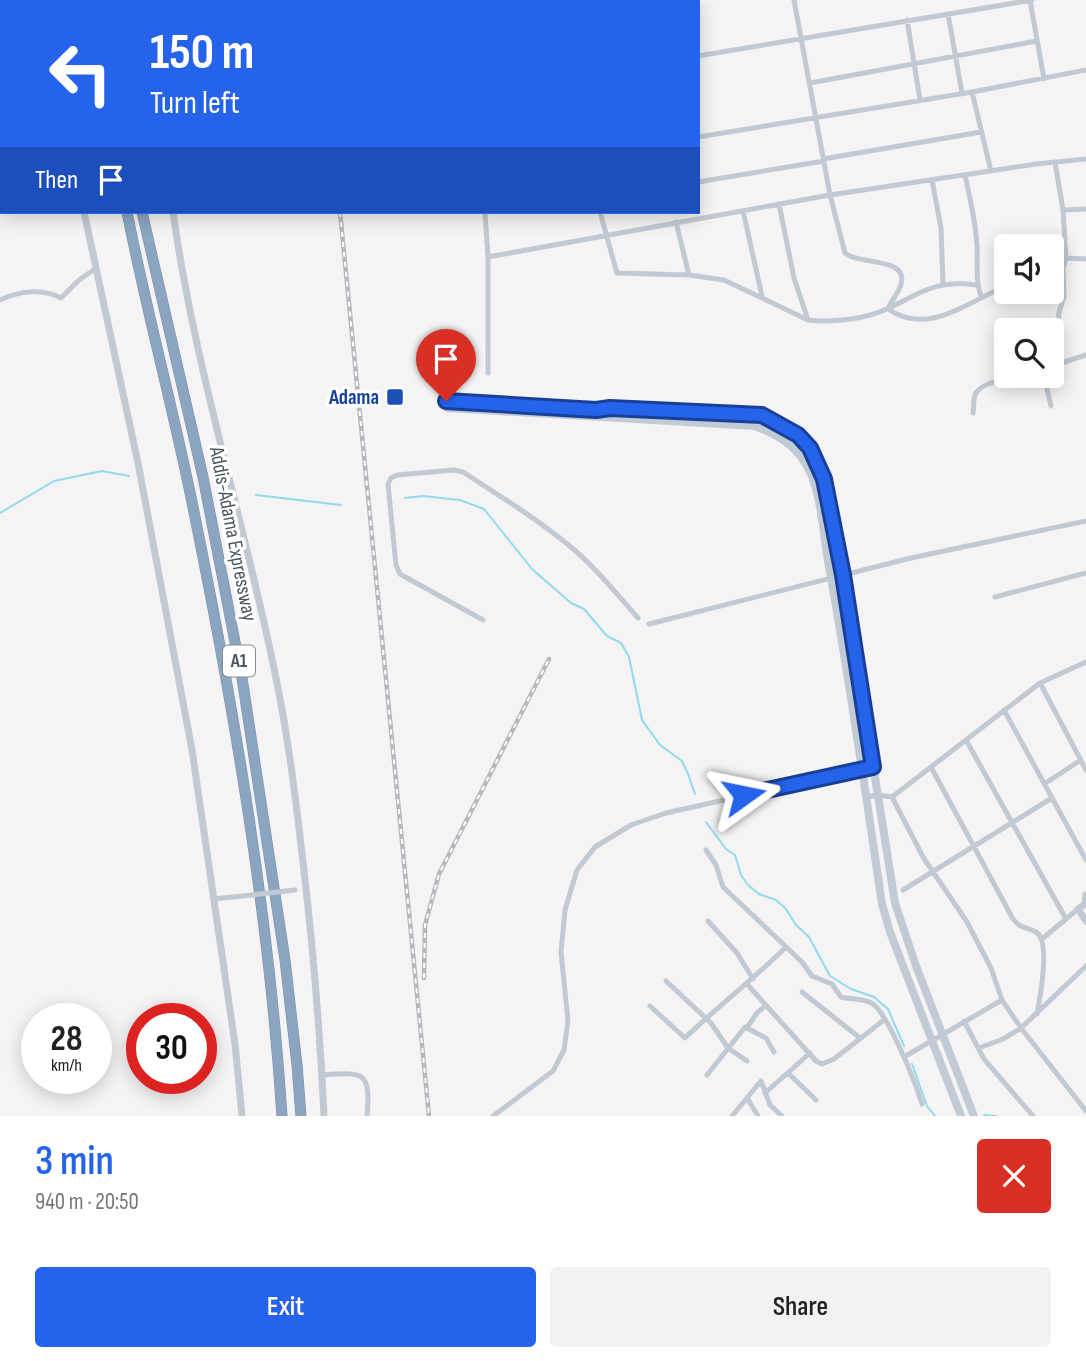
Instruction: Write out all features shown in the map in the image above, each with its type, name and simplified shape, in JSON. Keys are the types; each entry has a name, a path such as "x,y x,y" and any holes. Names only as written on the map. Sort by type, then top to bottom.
{"highway":[{"name":"Addis-Adama Expressway","path":"127,214 195,516 227,689 259,883 276,1021 282,1116"},
{"name":"Addis-Adama Expressway","path":"142,214 203,477 242,678 285,960 298,1065 301,1116"}],"main road":[{"path":"961,1116 890,932 882,904 831,578 814,485 806,464 793,447 776,434 755,426 447,404 762,415 798,435 810,448 824,479 843,575 895,903 916,966 974,1116"}],"street":[{"path":"794,0 830,195 845,253 859,261 878,262 895,267 901,275 902,283 888,309"},
{"path":"700,56 1031,0 1044,79"},
{"path":"948,14 961,93"},
{"path":"907,20 920,100"},
{"path":"810,83 1037,41"},
{"path":"700,137 972,92 1086,70"},
{"path":"972,92 991,171"},
{"path":"700,182 981,132"},
{"path":"488,257 830,195 1086,159"},
{"path":"1055,162 1063,210 1066,258 1064,265"},
{"path":"965,175 973,211 977,246 977,285 981,296"},
{"path":"932,180 941,228 943,284"},
{"path":"779,204 794,278 808,320"},
{"path":"1063,210 1086,209"},
{"path":"743,211 762,297"},
{"path":"83,214 143,490 192,750 235,1044 242,1116"},
{"path":"173,214 200,356 277,684 296,799 318,997 324,1116"},
{"path":"485,214 488,373"},
{"path":"600,214 617,273 690,275 724,280 808,320 821,321 866,315 888,309 926,289 943,284 958,282 977,285"},
{"path":"676,222 690,275"},
{"path":"1066,258 1086,259"},
{"path":"0,300 29,291 50,292 61,298 95,269"},
{"path":"888,309 898,316 913,320 935,318 954,313 994,291"},
{"path":"1064,363 1086,355"},
{"path":"974,413 975,395 985,386 994,383"},
{"path":"1047,388 1051,406"},
{"path":"483,620 400,574 396,565 389,496 388,484 391,478 397,475 463,472 571,547 603,577 638,618"},
{"path":"649,624 911,558 1086,521"},
{"path":"995,597 1086,573"},
{"path":"866,797 892,797 1040,684 1084,664 1086,674"},
{"path":"1040,684 1086,770"},
{"path":"1004,710 1086,860"},
{"path":"966,740 1066,919"},
{"path":"1044,784 1081,760"},
{"path":"493,1116 553,1071 564,1050 568,1021 561,951 565,909 577,870 595,847 631,825 676,811 873,767"},
{"path":"931,767 1013,919 1020,927 1037,932 1042,939 1043,967 1037,1014"},
{"path":"892,797 933,872 967,922 1003,1000 1085,1113"},
{"path":"903,890 1052,798"},
{"path":"706,850 716,865 723,887 802,962 812,976 832,984 841,997 866,1000 874,1005 904,1057 922,1104"},
{"path":"214,899 306,889"},
{"path":"1042,939 1084,903"},
{"path":"1084,903 1086,921"},
{"path":"708,921 737,953 753,979"},
{"path":"650,1006 685,1038 786,947"},
{"path":"979,1048 1003,1039 1021,1028 1086,966"},
{"path":"666,981 706,1018 728,1048 747,1061"},
{"path":"747,984 822,1064 828,1063 884,1020"},
{"path":"802,992 860,1038"},
{"path":"904,1057 1003,1000"},
{"path":"707,1075 766,1005"},
{"path":"964,1021 984,1059 1033,1116"},
{"path":"748,1026 766,1038 774,1052"},
{"path":"765,1093 810,1053"},
{"path":"322,1075 355,1073 366,1080 370,1090 368,1116"},
{"path":"788,1073 816,1100"},
{"path":"737,1114 761,1081 770,1105 782,1116"},
{"path":"747,1098 758,1116"}],"green space":[{"path":"435,356 438,381 421,373 420,359"}],"waterway":[{"path":"0,513 54,481 102,471 129,476"},
{"path":"256,495 341,505"},
{"path":"405,498 423,496 460,500 484,509 532,569 571,603 584,609 607,636 621,643 629,657 642,720 660,745 682,761 695,794"},
{"path":"706,822 726,849 735,855 741,875 748,885 759,894 776,900 809,937 830,976 851,989 874,997 888,1009 904,1046"},
{"path":"912,1064 927,1106 935,1116"},
{"path":"984,1115 996,1116"}],"railway":[{"path":"340,214 429,1116"},
{"path":"424,978 425,925 439,874 549,659"}],"place":[{"name":"Adama","path":"395,397"}],"route":[{"path":"446,401 596,410 610,408 762,415 798,435 810,448 824,479 843,575 873,767 744,795"}]}
